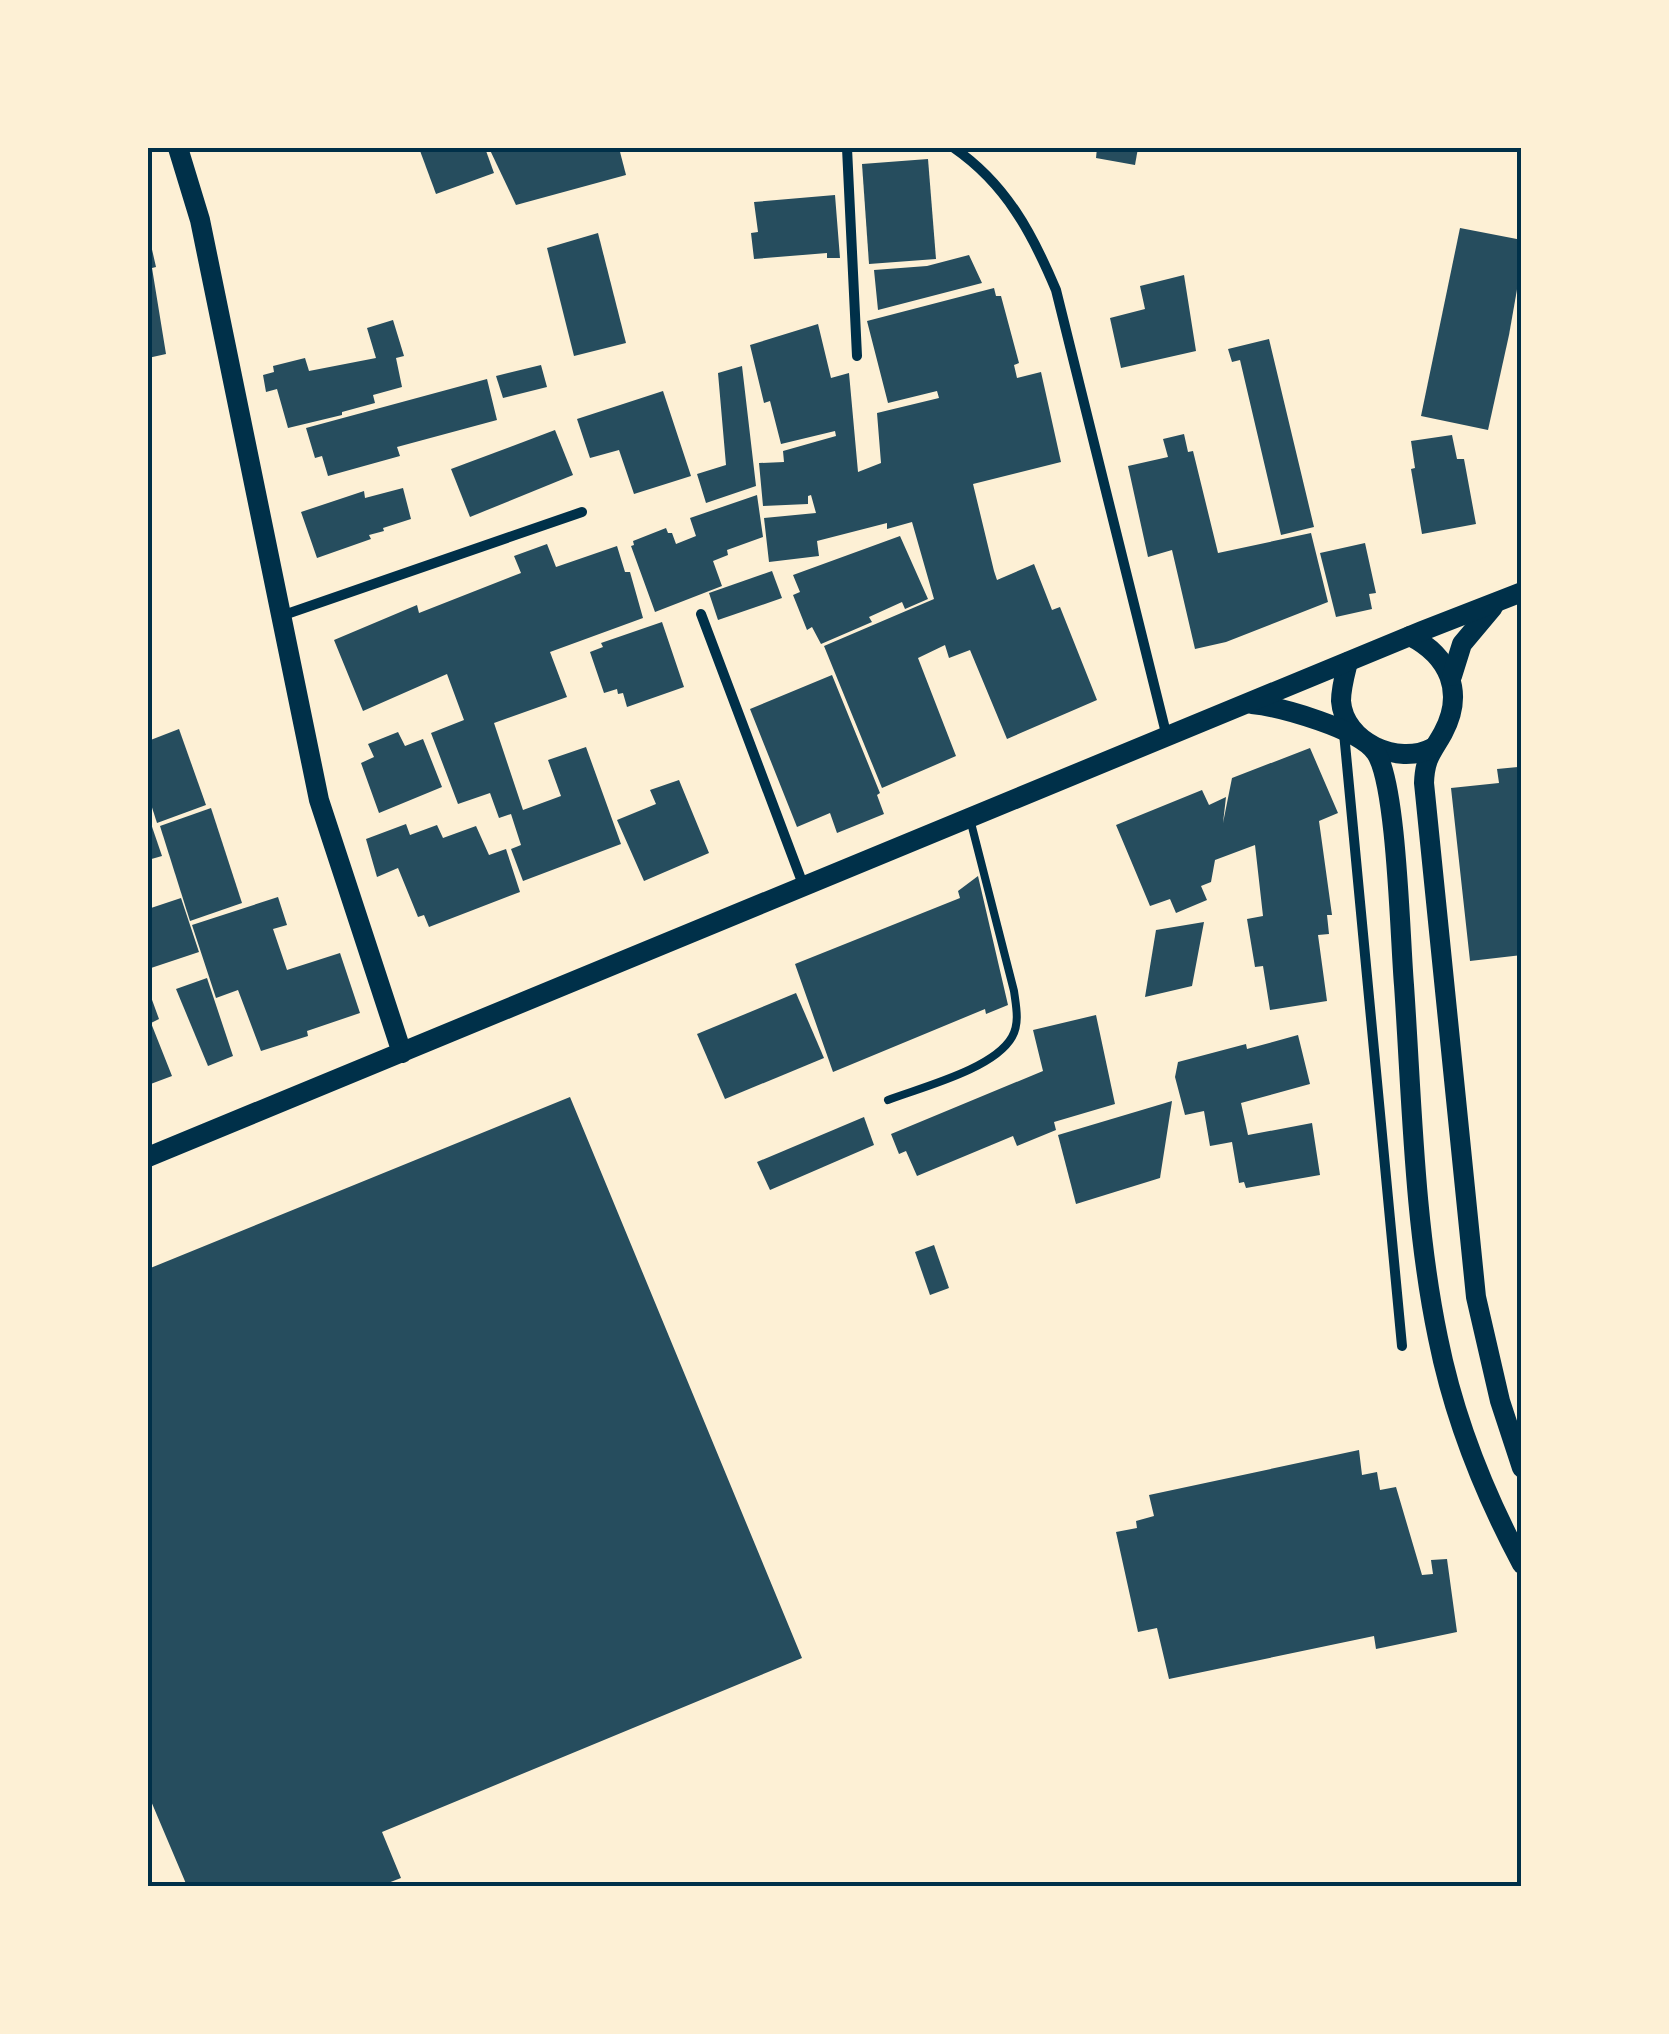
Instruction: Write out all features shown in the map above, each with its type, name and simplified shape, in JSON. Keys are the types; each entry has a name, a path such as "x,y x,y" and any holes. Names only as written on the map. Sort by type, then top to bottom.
{"main road":[{"path":"178,148 200,220 320,800 402,1053"},
{"path":"148,1157 1512,596"},
{"path":"1512,596 1471,630 1455,658 1451,715 1426,760 1424,782 1468,1233 1480,1314 1500,1401 1522,1468"},
{"path":"1410,636 1428,645 1452,676"},
{"path":"1348,662 1341,703 1346,718 1384,768 1388,796 1420,1198 1438,1340 1461,1426 1493,1510 1522,1564"},
{"path":"1250,704 1294,712 1370,745 1411,755 1432,748"}],"street":[{"path":"847,148 858,356"},
{"path":"954,148 1002,190 1033,236 1056,290 1167,738"},
{"path":"280,616 582,512"},
{"path":"701,614 804,888"},
{"path":"1344,732 1402,1346"}],"lane":[{"path":"888,1100 992,1059 1012,1038 1017,1020 1014,991 970,818"}],"building":[{"path":"419,148 485,148 494,173 436,194"},
{"path":"489,148 619,148 626,175 516,205"},
{"path":"1097,148 1138,148 1135,165 1096,158"},
{"path":"928,159 936,259 869,264 862,164"},
{"path":"835,195 840,258 827,258 827,253 754,259 751,233 758,232 754,202"},
{"path":"1460,228 1522,240 1509,335 1488,430 1421,416"},
{"path":"148,232 166,354 148,358"},
{"path":"598,233 626,343 574,356 547,248"},
{"path":"969,255 982,283 878,310 874,270 927,266"},
{"path":"1184,275 1196,351 1121,368 1110,318 1145,309 1140,286"},
{"path":"994,288 996,296 1001,296 1019,363 1014,365 1017,378 1041,372 1061,462 973,484 994,571 997,580 1034,564 1052,610 1060,607 1097,700 1007,739 970,650 949,658 945,645 918,658 956,756 882,788 824,646 934,599 912,522 887,529 887,523 817,541 819,556 769,562 764,518 816,513 811,495 808,504 763,506 759,463 784,462 783,451 836,436 835,431 781,444 770,401 764,403 750,345 818,324 831,378 849,373 858,472 881,463 877,413 939,398 937,391 888,403 867,321"},
{"path":"393,320 404,356 396,358 402,387 373,395 375,403 342,415 288,428 277,389 266,392 263,375 274,372 273,366 305,358 309,371 376,358 367,328"},
{"path":"1269,339 1314,527 1281,535 1240,360 1232,362 1228,349"},
{"path":"541,365 547,387 503,398 496,376"},
{"path":"742,366 756,486 706,503 697,474 726,465 718,373"},
{"path":"487,379 497,420 397,447 400,456 328,476 322,456 315,458 306,428"},
{"path":"663,391 691,476 634,494 619,450 590,458 577,419"},
{"path":"555,430 573,475 470,517 451,469"},
{"path":"1184,434 1188,452 1193,451 1218,553 1311,533 1328,602 1226,642 1195,649 1172,550 1148,557 1128,466 1168,457 1163,439"},
{"path":"1452,435 1457,459 1464,459 1476,524 1422,534 1411,469 1415,468 1411,441"},
{"path":"403,488 411,519 369,535 371,539 317,558 301,512 364,491 365,498"},
{"path":"757,495 763,537 727,550 728,555 713,561 722,586 655,612 631,546 633,541 666,528 676,544 696,536 690,518"},
{"path":"900,536 928,599 905,609 902,602 869,617 872,622 821,644 812,627 807,630 793,595 800,592 793,575"},
{"path":"1365,543 1376,593 1369,594 1372,609 1336,617 1320,553"},
{"path":"547,544 556,567 617,546 625,572 630,572 643,618 550,652 567,697 494,723 523,810 561,796 548,760 586,747 621,844 523,881 511,849 521,845 511,814 499,818 490,793 458,804 431,733 464,720 447,674 363,711 334,640 417,605 419,613 521,573 514,556"},
{"path":"772,571 782,598 718,620 709,593"},
{"path":"662,622 684,687 627,707 623,693 618,694 617,689 604,693 590,652 603,647 601,643"},
{"path":"832,675 880,793 877,795 884,814 837,833 830,813 797,827 750,709"},
{"path":"179,729 206,805 157,823 148,795 148,741"},
{"path":"398,732 405,746 423,739 442,787 379,813 361,763 374,757 368,744"},
{"path":"1310,748 1338,813 1319,821 1332,915 1327,915 1329,934 1318,935 1327,1001 1270,1010 1263,966 1255,967 1247,919 1263,916 1255,845 1215,860 1211,882 1201,886 1207,900 1176,913 1170,899 1150,906 1116,825 1202,790 1209,805 1226,797 1223,823 1232,778"},
{"path":"1518,767 1522,795 1522,955 1470,961 1451,788 1499,783 1497,769"},
{"path":"679,780 709,853 644,881 617,820 656,804 650,790"},
{"path":"211,808 242,903 190,921 160,826"},
{"path":"148,815 162,856 148,860"},
{"path":"406,824 410,835 437,825 443,838 476,826 489,855 506,849 520,892 429,927 424,915 418,917 398,868 377,877 366,839"},
{"path":"978,876 1008,1005 986,1014 985,1009 833,1072 795,964 960,898 958,891"},
{"path":"278,897 287,925 273,929 287,970 340,953 360,1013 261,1051 238,990 216,998 192,925"},
{"path":"181,898 199,952 148,969 148,909"},
{"path":"1204,922 1192,986 1145,997 1156,930"},
{"path":"207,978 233,1056 208,1066 176,989"},
{"path":"796,993 824,1058 725,1099 697,1034"},
{"path":"151,997 159,1019 151,1023 172,1076 148,1085 148,998"},
{"path":"1096,1015 1115,1104 1054,1122 1056,1130 1017,1146 1013,1136 917,1176 906,1151 899,1154 891,1134 1043,1071 1033,1030"},
{"path":"1298,1035 1310,1084 1241,1103 1248,1135 1312,1123 1320,1175 1246,1188 1244,1182 1239,1183 1232,1142 1210,1146 1204,1111 1185,1115 1175,1077 1178,1062"},
{"path":"570,1097 802,1658 382,1832 401,1878 380,1886 187,1886 148,1794 148,1269"},
{"path":"1172,1101 1160,1178 1076,1204 1058,1135"},
{"path":"864,1117 874,1145 770,1190 757,1162"},
{"path":"934,1245 949,1288 930,1295 915,1252"},
{"path":"1359,1450 1362,1475 1377,1472 1380,1490 1396,1487 1422,1575 1433,1574 1431,1560 1447,1559 1457,1632 1376,1649 1374,1636 1169,1679 1157,1628 1138,1632 1116,1532 1137,1528 1136,1521 1154,1516 1149,1495"}]}
